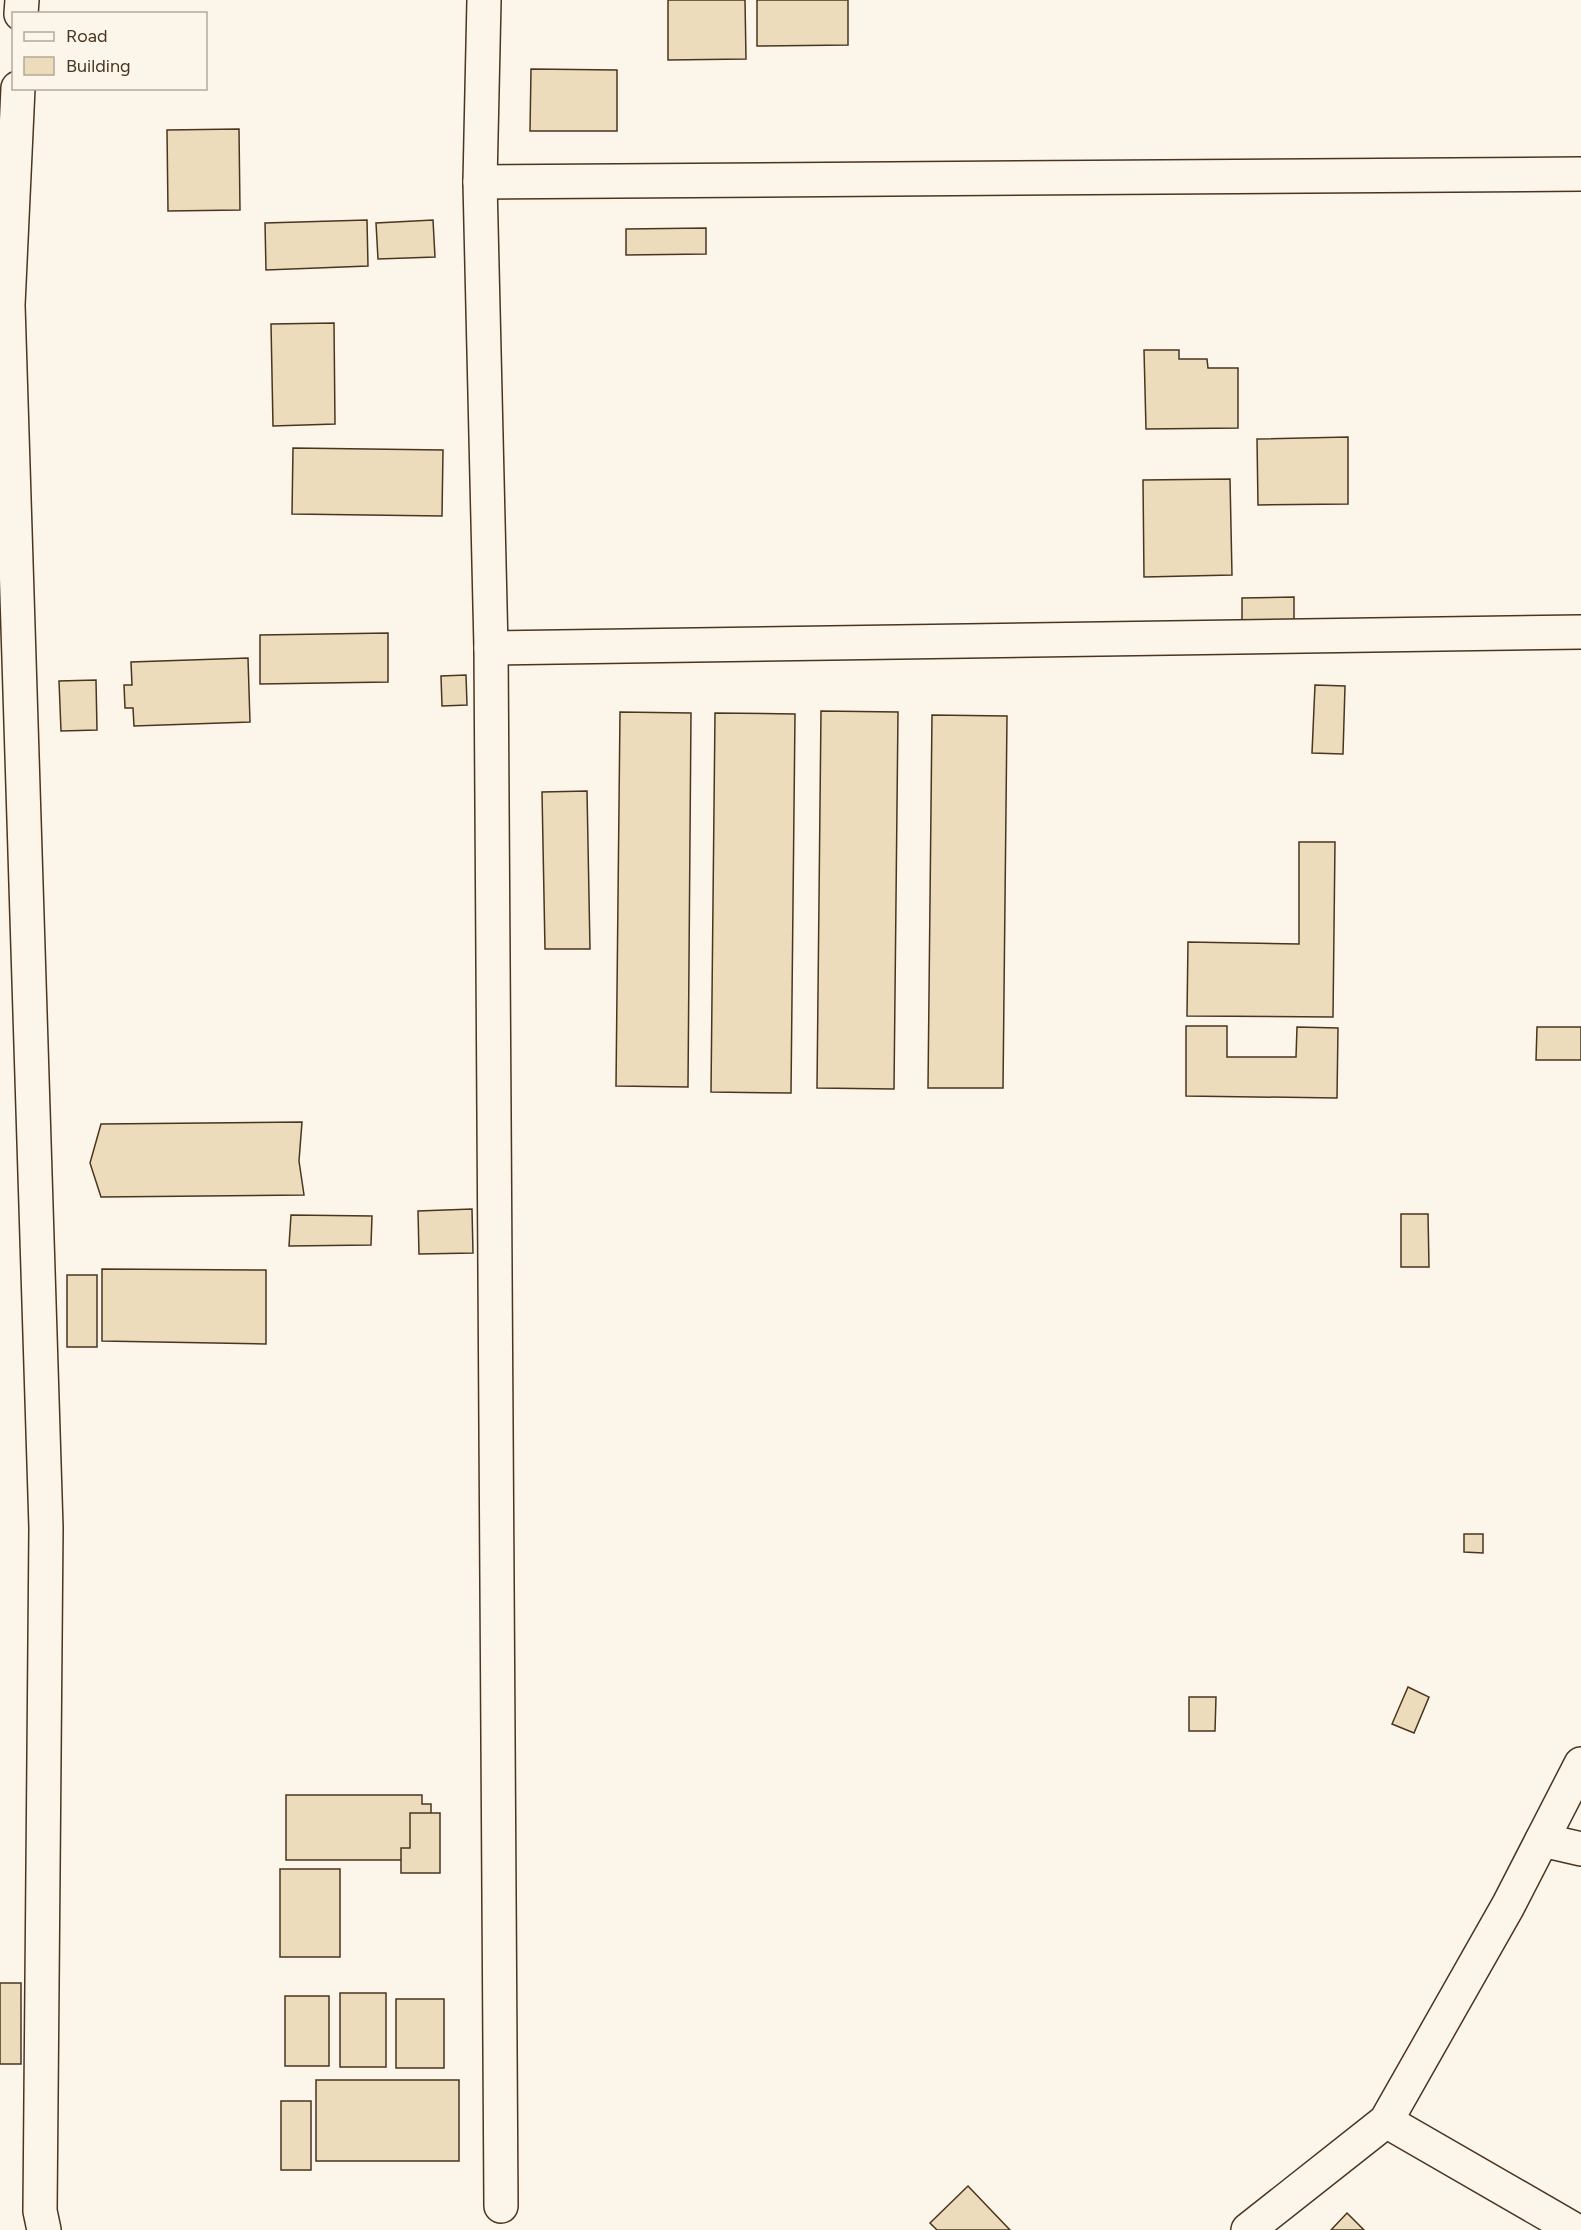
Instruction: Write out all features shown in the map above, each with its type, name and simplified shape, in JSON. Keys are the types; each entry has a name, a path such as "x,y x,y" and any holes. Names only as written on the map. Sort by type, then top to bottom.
{"street":[{"path":"483,0 480,182 491,648 501,2206"},
{"path":"18,90 8,306 46,1528 40,2199 44,2230"},
{"path":"480,182 1581,174"},
{"path":"491,648 1581,632"},
{"path":"1248,2230 1386,2121 1508,1906 1581,1764"},
{"path":"1542,1840 1581,1849"},
{"path":"1386,2121 1575,2230"}],"building":[{"path":"668,0 745,0 746,59 668,60"},
{"path":"757,0 848,0 848,45 757,46"},
{"path":"531,69 617,70 617,131 530,131"},
{"path":"239,129 240,210 168,211 167,130"},
{"path":"367,220 368,266 266,270 265,223"},
{"path":"433,220 435,257 378,259 376,223"},
{"path":"706,228 706,254 626,255 626,229"},
{"path":"334,323 335,424 273,426 271,324"},
{"path":"1144,350 1179,350 1179,359 1207,359 1208,368 1238,368 1238,428 1146,429"},
{"path":"1348,437 1348,504 1258,505 1257,439"},
{"path":"293,448 443,450 442,516 292,514"},
{"path":"1230,479 1232,575 1144,577 1143,480"},
{"path":"1294,597 1294,629 1242,629 1242,598"},
{"path":"388,633 388,682 260,684 260,635"},
{"path":"248,658 250,722 134,726 133,708 125,708 124,685 132,685 131,662"},
{"path":"466,675 467,705 442,706 441,676"},
{"path":"96,680 97,730 61,731 59,681"},
{"path":"1315,685 1345,686 1343,754 1312,753"},
{"path":"821,711 898,712 894,1089 817,1088"},
{"path":"620,712 691,713 688,1087 616,1086"},
{"path":"715,713 795,714 791,1093 711,1092"},
{"path":"932,715 1007,716 1003,1088 928,1088"},
{"path":"587,791 590,949 545,949 542,792"},
{"path":"1299,842 1335,842 1333,1017 1187,1016 1188,942 1299,944"},
{"path":"1186,1026 1227,1026 1227,1057 1296,1057 1297,1027 1338,1028 1337,1098 1186,1096"},
{"path":"1537,1027 1581,1027 1581,1060 1536,1060"},
{"path":"302,1122 299,1161 304,1195 101,1197 90,1163 101,1124"},
{"path":"472,1209 473,1253 419,1254 418,1211"},
{"path":"1401,1214 1428,1214 1429,1267 1401,1267"},
{"path":"291,1215 372,1216 371,1245 289,1246"},
{"path":"102,1269 266,1270 266,1344 102,1341"},
{"path":"67,1275 97,1275 97,1347 67,1347"},
{"path":"1464,1534 1483,1534 1483,1553 1464,1552"},
{"path":"1408,1687 1429,1697 1414,1733 1392,1724"},
{"path":"1189,1697 1216,1697 1215,1731 1189,1731"},
{"path":"286,1795 422,1795 422,1804 431,1804 431,1836 422,1836 422,1860 286,1860"},
{"path":"410,1813 440,1813 440,1873 401,1873 401,1848 410,1848"},
{"path":"280,1869 340,1869 340,1957 280,1957"},
{"path":"0,1983 21,1983 21,2064 0,2064"},
{"path":"340,1993 386,1993 386,2067 340,2067"},
{"path":"285,1996 329,1996 329,2066 285,2066"},
{"path":"396,1999 444,1999 444,2068 396,2068"},
{"path":"316,2080 459,2080 459,2161 316,2161"},
{"path":"281,2101 311,2101 311,2170 281,2170"},
{"path":"968,2186 1010,2230 937,2230 930,2223"},
{"path":"1347,2213 1364,2230 1331,2230"}]}
